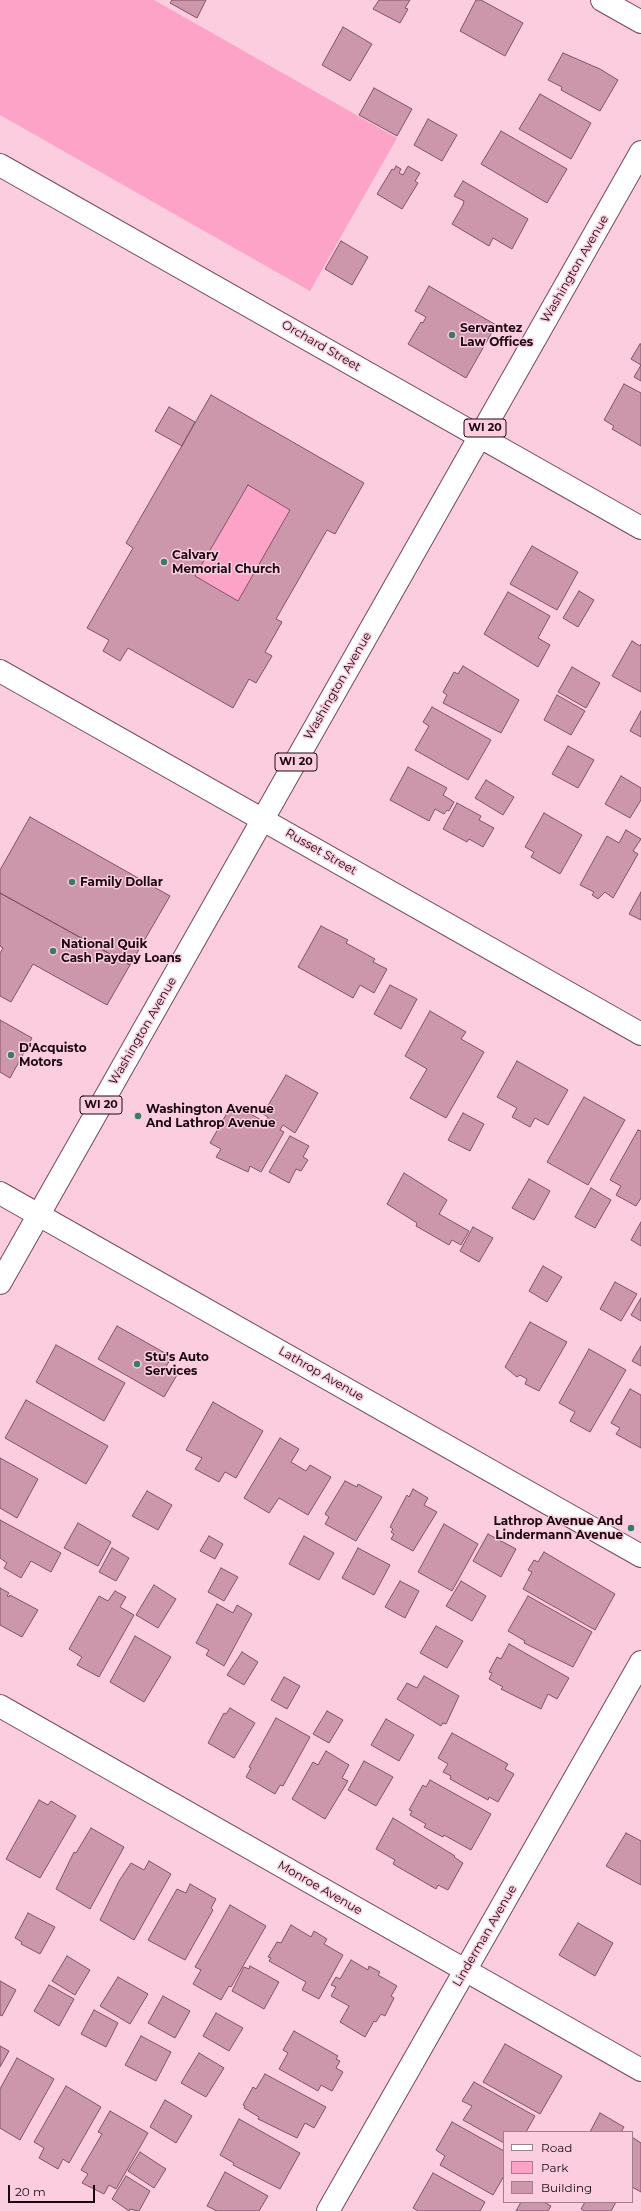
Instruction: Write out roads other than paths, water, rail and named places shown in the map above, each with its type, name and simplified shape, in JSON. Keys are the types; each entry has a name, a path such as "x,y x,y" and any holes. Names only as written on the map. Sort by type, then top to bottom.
{"street":[{"path":"602,0 641,22"},
{"name":"Washington Avenue","path":"0,1283 641,152"},
{"name":"Orchard Street","path":"0,165 641,528"},
{"name":"Russet Street","path":"0,671 641,1034"},
{"name":"Lathrop Avenue","path":"0,1193 641,1556"},
{"name":"Linderman Avenue","path":"328,2211 641,1662"},
{"name":"Monroe Avenue","path":"0,1706 641,2070"}],"place":[{"name":"Servantez Law Offices","path":"452,335"},
{"name":"Calvary Memorial Church","path":"164,562"},
{"name":"Family Dollar","path":"72,882"},
{"name":"National Quik Cash Payday Loans","path":"53,951"},
{"name":"D'Acquisto Motors","path":"11,1055"},
{"name":"Washington Avenue And Lathrop Avenue","path":"138,1116"},
{"name":"Stu's Auto Services","path":"137,1364"},
{"name":"Lathrop Avenue And Lindermann Avenue","path":"631,1528"}]}
